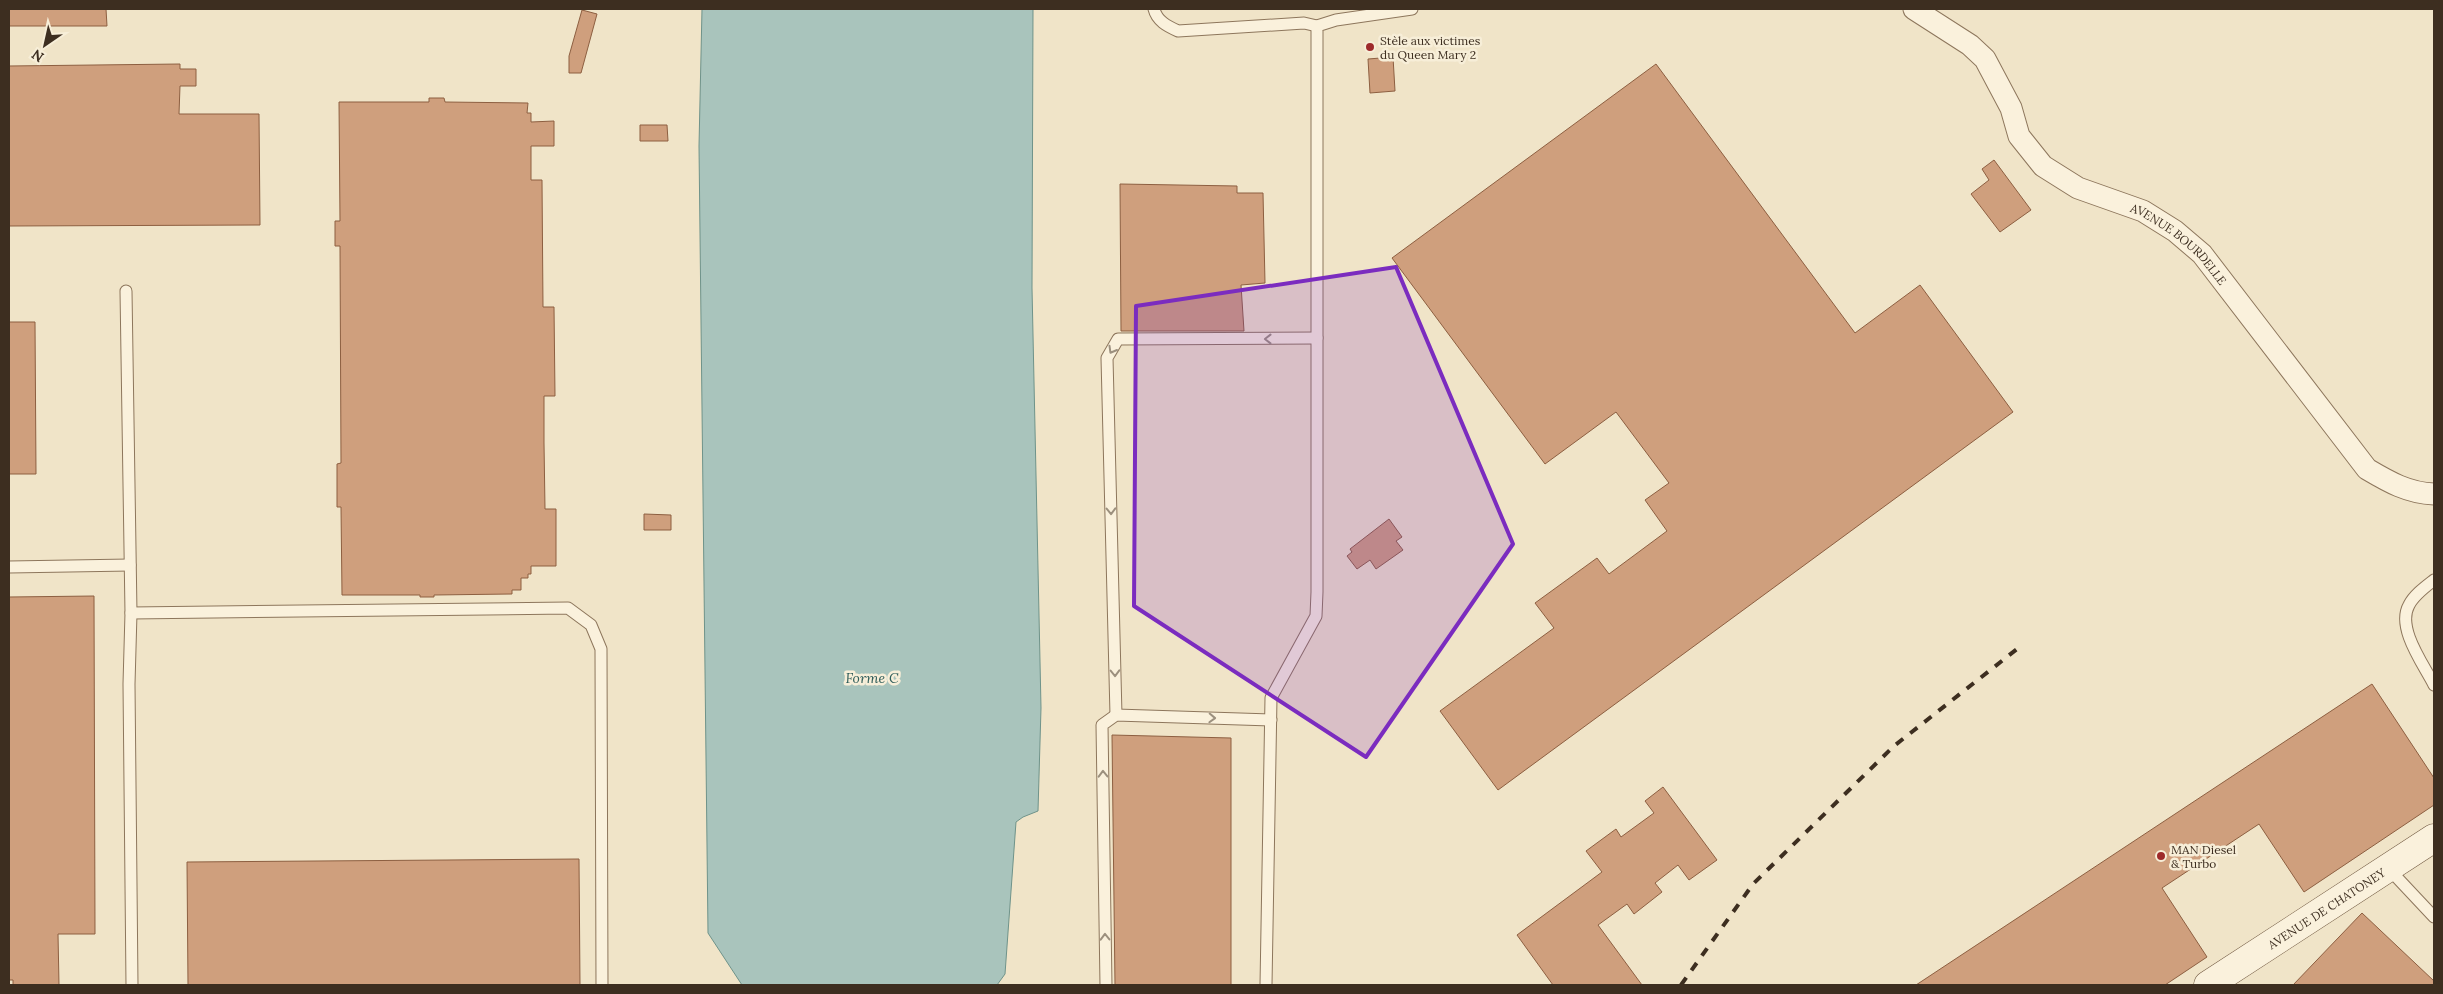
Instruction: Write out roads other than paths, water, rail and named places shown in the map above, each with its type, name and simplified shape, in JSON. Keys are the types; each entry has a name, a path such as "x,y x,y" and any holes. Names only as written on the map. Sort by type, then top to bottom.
{"street":[{"name":"AVENUE BOURDELLE","path":"1914,9 1970,46 1985,59 2011,108 2019,136 2043,166 2078,188 2143,211 2175,231 2202,254 2367,469 2396,486 2434,494"},
{"path":"2388,868 2434,838"},
{"name":"AVENUE DE CHATONEY","path":"2208,985 2388,868"}],"lane":[{"path":"1154,9 1156,17 1178,31 1304,23 1317,26 1336,20 1412,9"},
{"path":"1266,985 1272,698 1316,616 1317,26"},
{"path":"126,290 131,613 129,684 132,985"},
{"path":"1116,714 1107,358 1118,339 1317,338"},
{"path":"9,567 130,566"},
{"path":"2434,580 2408,605 2406,613 2407,633 2434,684"},
{"path":"131,613 568,608 591,625 601,649 602,985"},
{"path":"1106,985 1102,725 1116,714 1271,720"},
{"name":"AVENUE DE CHATONEY","path":"2388,868 2434,917"}],"water":[{"name":"Forme C","path":"702,9 1033,9 1032,288 1041,708 1038,811 1016,822 1005,974 997,985 742,985 708,933 699,146"}],"railway":[{"path":"1681,985 1753,884 1894,746 2017,649"}],"place":[{"name":"Stèle aux victimes du Queen Mary 2","path":"1370,47"},
{"name":"MAN Diesel & Turbo","path":"2161,856"}]}
